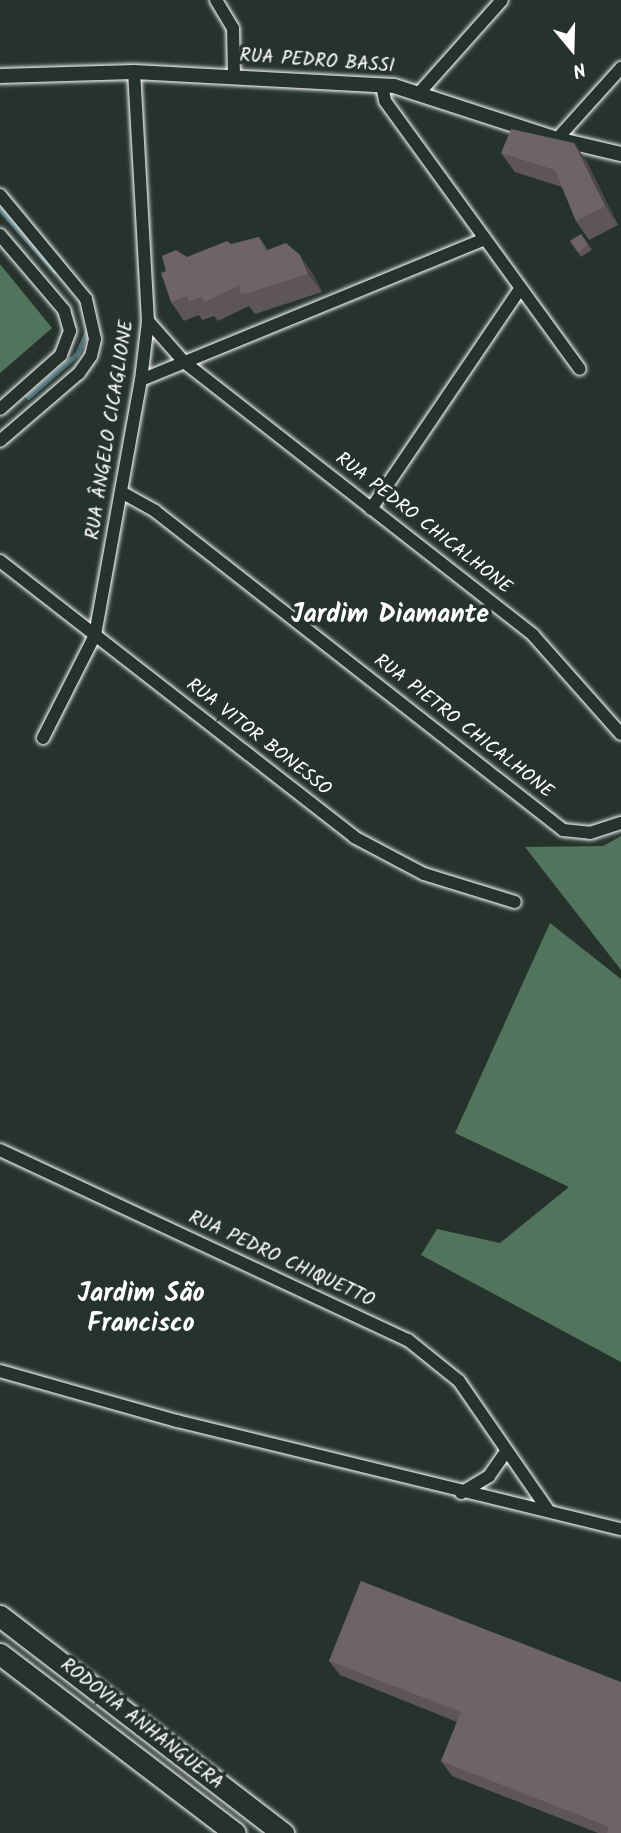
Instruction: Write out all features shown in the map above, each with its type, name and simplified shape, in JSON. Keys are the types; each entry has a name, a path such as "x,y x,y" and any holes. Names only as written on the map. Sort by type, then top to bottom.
{"highway":[{"name":"RODOVIA ANHANGUERA","path":"0,1616 284,1833"},
{"name":"RODOVIA ANHANGUERA","path":"0,1654 235,1833"}],"street":[{"path":"216,0 233,28 234,75"},
{"path":"420,92 498,2"},
{"path":"558,139 621,68"},
{"name":"RUA PEDRO BASSI","path":"0,76 134,72 234,75 382,85 420,92 558,139 621,154"},
{"name":"RUA ÂNGELO CICAGLIONE","path":"43,738 95,635 123,493 141,380 148,321 134,72"},
{"path":"382,85 385,101 580,369"},
{"path":"0,195 86,299 95,339 91,356 79,373 0,441"},
{"path":"0,235 64,310 70,331 61,355 0,409"},
{"path":"141,380 485,239"},
{"path":"371,509 520,289"},
{"name":"RUA PEDRO CHICALHONE","path":"148,321 184,362 533,635 621,734"},
{"name":"RUA PIETRO CHICALHONE","path":"123,493 155,511 562,830 590,833 621,823"},
{"name":"RUA VITOR BONESSO","path":"0,561 379,853 424,874 515,902"},
{"name":"RUA PEDRO CHIQUETTO","path":"0,1150 408,1340 449,1369 505,1453 548,1510"},
{"path":"0,1371 460,1493 548,1510 621,1530"},
{"path":"460,1493 489,1476 505,1453"},
{"path":"506,1503 525,1494 528,1483"}],"green space":[{"path":"0,264 52,328 0,373"},
{"path":"621,836 621,970 525,847 603,846"},
{"path":"550,923 621,979 621,1362 421,1255 437,1229 500,1243 569,1187 455,1133"}],"building":[{"path":"511,129 574,143 605,206 576,221 555,170 501,153"},
{"path":"581,234 588,245 578,252 570,241"},
{"path":"259,237 265,251 286,243 300,255 308,274 241,295 239,286 204,302 202,297 189,301 187,296 171,302 161,273 166,271 162,256 176,250 187,257 227,241 231,244"},
{"path":"361,1581 621,1682 621,1833 607,1833 609,1827 441,1761 461,1712 329,1661"}],"waterway":[{"path":"0,209 55,271"},
{"path":"28,397 77,354 88,329"}],"district":[{"name":"Jardim Diamante","path":"390,616"},
{"name":"Jardim São Francisco","path":"141,1310"}]}
